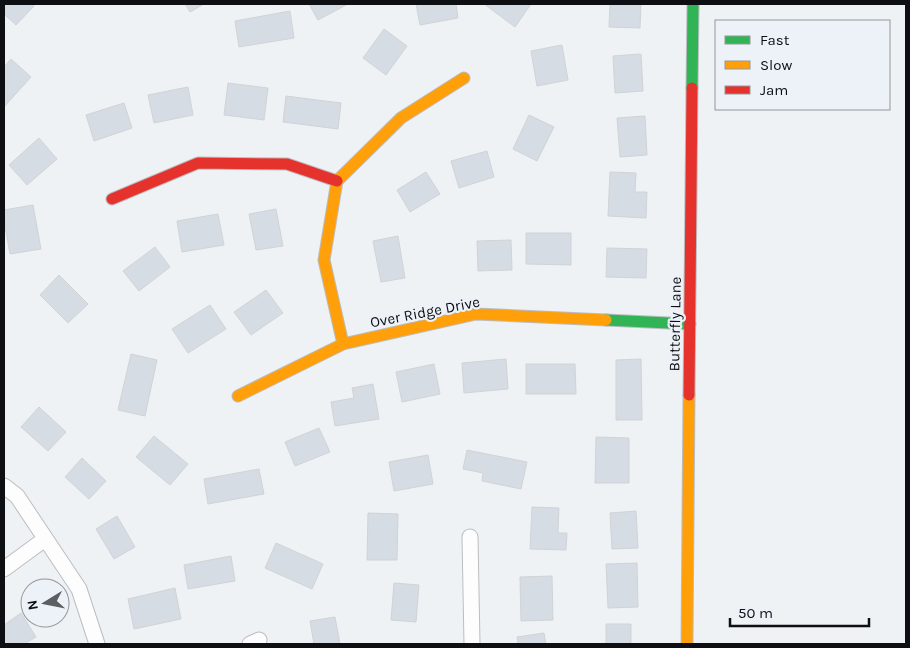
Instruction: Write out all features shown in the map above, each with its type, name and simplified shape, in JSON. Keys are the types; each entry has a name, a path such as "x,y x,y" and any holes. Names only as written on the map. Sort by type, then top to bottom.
{"street":[{"name":"Butterfly Lane","path":"687,644 693,4"},
{"path":"343,344 324,260 337,181 401,118 464,78"},
{"path":"112,199 198,163 287,164 337,181"},
{"name":"Over Ridge Drive","path":"238,396 343,344 476,314 690,324"},
{"path":"4,486 17,496 79,589 97,644"},
{"path":"470,537 472,644"},
{"path":"4,569 45,539"}],"building":[{"path":"4,4 32,4 34,6 16,25 4,14"},
{"path":"185,4 204,4 190,12"},
{"path":"309,4 348,4 318,20"},
{"path":"416,4 456,4 458,18 420,25"},
{"path":"484,4 531,4 515,27"},
{"path":"610,4 641,4 640,28 609,27"},
{"path":"290,11 294,38 239,47 235,21"},
{"path":"384,29 407,46 386,75 363,58"},
{"path":"562,45 568,80 537,86 531,51"},
{"path":"641,54 643,91 615,93 613,56"},
{"path":"11,59 31,77 4,107 4,67"},
{"path":"228,83 268,88 264,120 224,115"},
{"path":"188,87 193,115 154,123 148,95"},
{"path":"286,96 341,103 338,129 283,122"},
{"path":"124,103 132,128 94,141 86,115"},
{"path":"529,115 554,127 537,161 513,149"},
{"path":"645,116 647,155 620,157 617,118"},
{"path":"39,138 57,159 27,185 9,165"},
{"path":"487,151 494,177 459,188 451,161"},
{"path":"426,172 440,194 410,212 397,190"},
{"path":"610,172 636,173 635,192 647,192 646,218 608,216"},
{"path":"33,205 41,249 10,254 4,210"},
{"path":"276,209 283,246 256,250 249,214"},
{"path":"218,214 224,245 182,252 177,221"},
{"path":"526,233 571,233 571,265 526,264"},
{"path":"398,236 405,278 381,282 373,241"},
{"path":"511,240 512,270 478,271 477,241"},
{"path":"155,247 170,267 139,291 123,271"},
{"path":"607,248 647,249 646,278 606,277"},
{"path":"59,275 88,304 68,323 40,295"},
{"path":"266,290 283,313 251,335 234,312"},
{"path":"210,305 226,329 188,353 172,329"},
{"path":"131,354 157,360 145,416 118,410"},
{"path":"506,359 508,389 464,393 462,363"},
{"path":"641,359 642,420 616,420 616,360"},
{"path":"434,364 440,394 402,402 396,372"},
{"path":"526,364 575,364 576,394 526,394"},
{"path":"373,384 379,419 335,426 331,402 354,398 352,388"},
{"path":"39,407 66,432 48,451 21,427"},
{"path":"319,428 330,452 295,466 285,442"},
{"path":"154,436 188,464 170,485 136,457"},
{"path":"596,437 629,438 629,483 595,483"},
{"path":"467,450 527,462 521,489 482,481 483,473 463,469"},
{"path":"428,455 433,484 394,491 389,462"},
{"path":"82,458 106,481 89,499 65,477"},
{"path":"259,469 264,494 208,504 204,479"},
{"path":"532,507 559,508 558,533 567,533 566,550 530,549"},
{"path":"636,511 638,548 612,549 610,513"},
{"path":"368,513 398,514 397,560 367,560"},
{"path":"117,516 135,547 114,559 96,529"},
{"path":"276,543 323,564 312,589 265,568"},
{"path":"231,556 235,581 188,589 184,565"},
{"path":"637,563 638,607 608,608 606,564"},
{"path":"552,576 553,620 521,621 520,577"},
{"path":"394,583 419,585 416,622 391,620"},
{"path":"175,588 181,619 134,629 128,599"},
{"path":"20,614 20,628 30,628 36,637 24,644 4,644 4,625"},
{"path":"335,617 340,644 314,644 310,621"},
{"path":"606,624 631,624 631,644 599,644 606,643"},
{"path":"544,633 546,644 518,644 517,637"}],"traffic: fast":[{"path":"692,88 693,4"},
{"path":"606,320 690,324"}],"traffic: slow":[{"path":"343,344 324,260 337,181 401,118 464,78"},
{"path":"238,396 343,344 476,314 606,320"},
{"path":"687,644 689,395"}],"traffic: jam":[{"path":"689,395 692,88"},
{"path":"112,199 198,163 287,164 337,181"}]}
